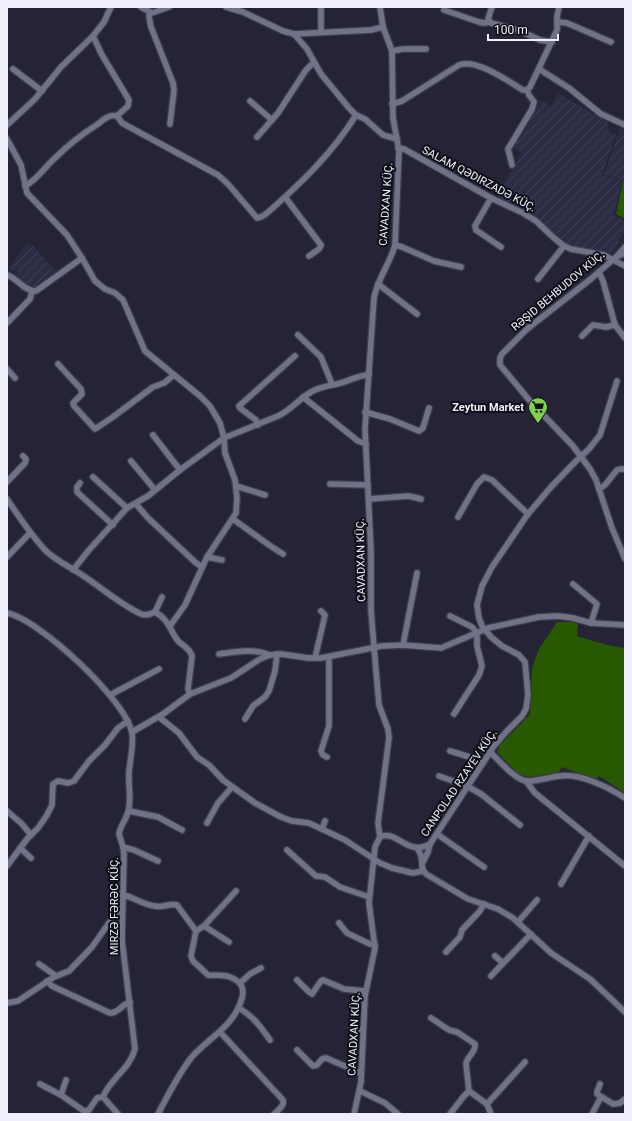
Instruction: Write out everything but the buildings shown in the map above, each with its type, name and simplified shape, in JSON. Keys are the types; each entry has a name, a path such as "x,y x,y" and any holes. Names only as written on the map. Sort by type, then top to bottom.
{"street":[{"path":"7,125 26,108 61,67 93,36 104,22 111,7"},
{"path":"141,7 150,12 169,7"},
{"path":"226,7 236,8 283,31 294,34 371,30 384,27"},
{"path":"321,7 321,32"},
{"name":"CAVADXAN KÜÇ.","path":"354,1114 360,1091 365,991 375,945 369,897 376,843 380,837 378,823 389,738 388,730 379,705 371,610 371,551 365,412 369,374 372,312 375,292 391,256 394,245 398,148 392,104 392,51 384,27 380,7"},
{"path":"489,22 492,7"},
{"path":"527,90 539,69 557,30 558,7"},
{"path":"444,10 484,24 489,22 518,30 540,40 552,42"},
{"path":"150,12 149,21 173,83 174,90 170,124"},
{"path":"558,22 567,23 611,42"},
{"path":"294,34 307,49 325,78 349,108 383,135 397,139"},
{"path":"25,186 32,182 64,149 78,137 108,117 114,115 117,116 128,106 129,100 93,36"},
{"path":"392,51 403,49 426,49"},
{"path":"257,136 272,120 306,70 314,62"},
{"path":"392,104 402,101 459,65 466,63 485,68 523,90 527,90"},
{"path":"13,69 42,91"},
{"path":"539,69 569,88 601,114 625,125"},
{"path":"512,165 508,149 534,102 527,90"},
{"path":"250,100 272,120"},
{"path":"117,116 122,123 218,175 228,184 257,218 261,218 319,164 348,128 356,115"},
{"path":"7,139 21,165 25,186 29,196 67,235 95,281 105,289 115,293 123,300 145,351 200,396 210,406 220,423 226,453 236,486 237,506 233,519 207,557 185,605 170,626"},
{"name":"SALAM QƏDIRZADƏ KÜÇ.","path":"398,148 404,149 491,198 530,217 564,246 571,249 596,253 614,258 625,266"},
{"path":"285,197 321,245 319,249 309,256"},
{"path":"491,198 475,228 501,247"},
{"path":"394,245 434,261 461,267"},
{"path":"538,279 564,246"},
{"path":"614,258 625,247"},
{"path":"614,258 625,253"},
{"path":"32,291 40,288 82,258"},
{"name":"RƏŞID BEHBUDOV KÜÇ.","path":"614,258 599,272 534,322 502,354 499,362 522,393 566,438 593,474 612,528 625,559"},
{"path":"599,272 615,324 625,338"},
{"path":"7,275 12,276 32,291"},
{"path":"378,284 417,314"},
{"path":"7,323 30,299 32,291"},
{"path":"582,336 593,325 606,327 615,324"},
{"path":"298,335 321,356 332,384"},
{"path":"258,425 256,420 239,406 295,356"},
{"path":"58,364 81,389 82,394 73,403 74,406 95,429 113,418 153,387 164,383 174,375"},
{"path":"7,369 15,378"},
{"path":"73,570 127,508 136,504 224,438 258,425 285,412 303,397 322,386 343,382 369,374"},
{"name":"CANPOLAD RZAYEV KÜÇ.","path":"380,837 385,835 416,848 423,848 430,844 490,752 501,737 525,712 528,695 526,666 524,659 496,641 485,630 480,622 478,613 478,598 482,586 492,567 528,514 551,487 589,450 600,435 617,381"},
{"path":"303,397 358,441 366,444"},
{"path":"365,412 390,419 419,431 423,428 429,408"},
{"path":"154,435 180,470"},
{"path":"7,482 25,463 26,459 23,456"},
{"path":"131,461 155,490"},
{"path":"599,489 617,470 625,469"},
{"path":"93,477 127,508"},
{"path":"458,517 476,484 484,477 492,480 528,514"},
{"path":"80,483 77,487 77,492 113,525"},
{"path":"330,484 368,485"},
{"path":"236,486 266,495"},
{"path":"369,499 408,496 421,499"},
{"path":"7,500 30,533 52,556 124,605 142,615 147,615 156,612 162,598"},
{"path":"136,504 153,523 202,567"},
{"path":"233,519 283,554"},
{"path":"7,557 30,533"},
{"path":"207,557 222,560"},
{"path":"402,645 417,573"},
{"path":"573,584 596,604 591,622"},
{"path":"316,658 325,615 321,611"},
{"path":"156,612 170,626 179,642 191,652 192,656 188,689 190,694"},
{"path":"7,613 18,616 54,640 85,669 118,705 128,721 132,732 159,717 190,694 231,678 260,659 270,655 277,654 316,658 329,657 374,647 402,645 441,648 485,630 539,617 568,617 591,622 625,625"},
{"path":"450,616 472,627 477,633 477,646 482,666 481,671 454,714"},
{"path":"218,654 254,651 270,655"},
{"path":"245,719 253,706 265,697 269,691 275,671 277,654"},
{"path":"327,757 323,755 321,751 328,732 330,721 329,657"},
{"path":"110,695 159,669"},
{"path":"159,717 179,733 197,756 232,787 281,817 292,821 304,821 345,840 374,860 392,868 413,873 423,871 461,895 504,912 518,922 551,954 590,979 625,1012"},
{"path":"7,866 44,820 51,808 53,784 58,781 68,783 74,781 89,761 100,751 118,728 128,721"},
{"name":"MIRZƏ FƏRƏC KÜÇ.","path":"87,1113 97,1098 103,1097 106,1090 127,1064 134,1052 135,1046 132,1037 130,1002 122,940 124,847 119,834 120,828 129,811 129,774 132,732"},
{"path":"450,751 473,758 483,763"},
{"path":"490,752 509,770 519,778 526,781 536,793 625,866"},
{"path":"526,781 561,775 572,776 602,785 625,798"},
{"path":"439,776 467,786 490,801 520,825"},
{"path":"207,823 218,803 232,787"},
{"path":"7,811 22,824 31,835"},
{"path":"129,811 158,817 182,830"},
{"path":"322,829 325,821"},
{"path":"437,834 484,867"},
{"path":"561,884 589,836"},
{"path":"422,864 430,844"},
{"path":"124,847 158,861"},
{"path":"20,848 31,858"},
{"path":"416,848 421,854 423,871"},
{"path":"287,850 316,876 325,877 340,888 369,897"},
{"path":"158,1114 188,1062 196,1052 220,1032 239,1008 243,992 240,983 225,975 208,975 193,961 191,956 196,931 204,926 236,891"},
{"path":"123,895 152,906 162,907 175,904 196,931"},
{"path":"518,922 537,900"},
{"path":"446,952 460,937 462,930 480,911 484,904"},
{"path":"7,1002 18,1001 47,981 67,972 92,947 116,913 122,910"},
{"path":"339,923 347,933 375,945"},
{"path":"204,926 229,942"},
{"path":"491,976 531,934"},
{"path":"495,956 504,963"},
{"path":"39,964 56,976"},
{"path":"240,983 250,974 261,968"},
{"path":"297,980 312,994 323,980 344,989 365,991"},
{"path":"47,981 52,986 110,1013 115,1013 124,1004 130,1002"},
{"path":"239,1008 256,1020 270,1040"},
{"path":"431,1018 449,1030 457,1032 474,1044 475,1047 473,1052 466,1060 469,1091 487,1104 491,1114"},
{"path":"352,1029 363,1030"},
{"path":"220,1032 283,1100 284,1104 274,1114"},
{"path":"297,1050 314,1066 317,1065 322,1059 326,1058 361,1073"},
{"path":"487,1104 525,1062"},
{"path":"61,1095 66,1080"},
{"path":"40,1084 61,1095 87,1113"},
{"path":"600,1084 596,1092 601,1097 613,1104 620,1103 625,1099"},
{"path":"360,1091 385,1103 398,1114"},
{"path":"450,1114 469,1091"},
{"path":"103,1097 118,1114"},
{"path":"592,1114 601,1097"}],"shaded area":[{"path":"558,93 608,123 609,132 616,135 602,175 622,181 614,215 625,221 625,230 613,253 575,247 566,243 559,239 541,221 522,208 496,198 522,153 513,148 541,100 551,106"},
{"path":"620,129 625,130 625,181 604,175"},
{"path":"27,243 34,247 57,272 36,287 30,286 15,277 18,272 9,268"}],"green space":[{"path":"623,181 625,182 625,219 616,214"},
{"path":"557,622 578,622 577,636 607,645 625,648 625,793 599,776 596,780 562,767 558,773 528,777 517,773 497,752 499,746 530,714 532,668 539,649"}],"place":[{"name":"Zeytun Market","path":"538,424"}]}
